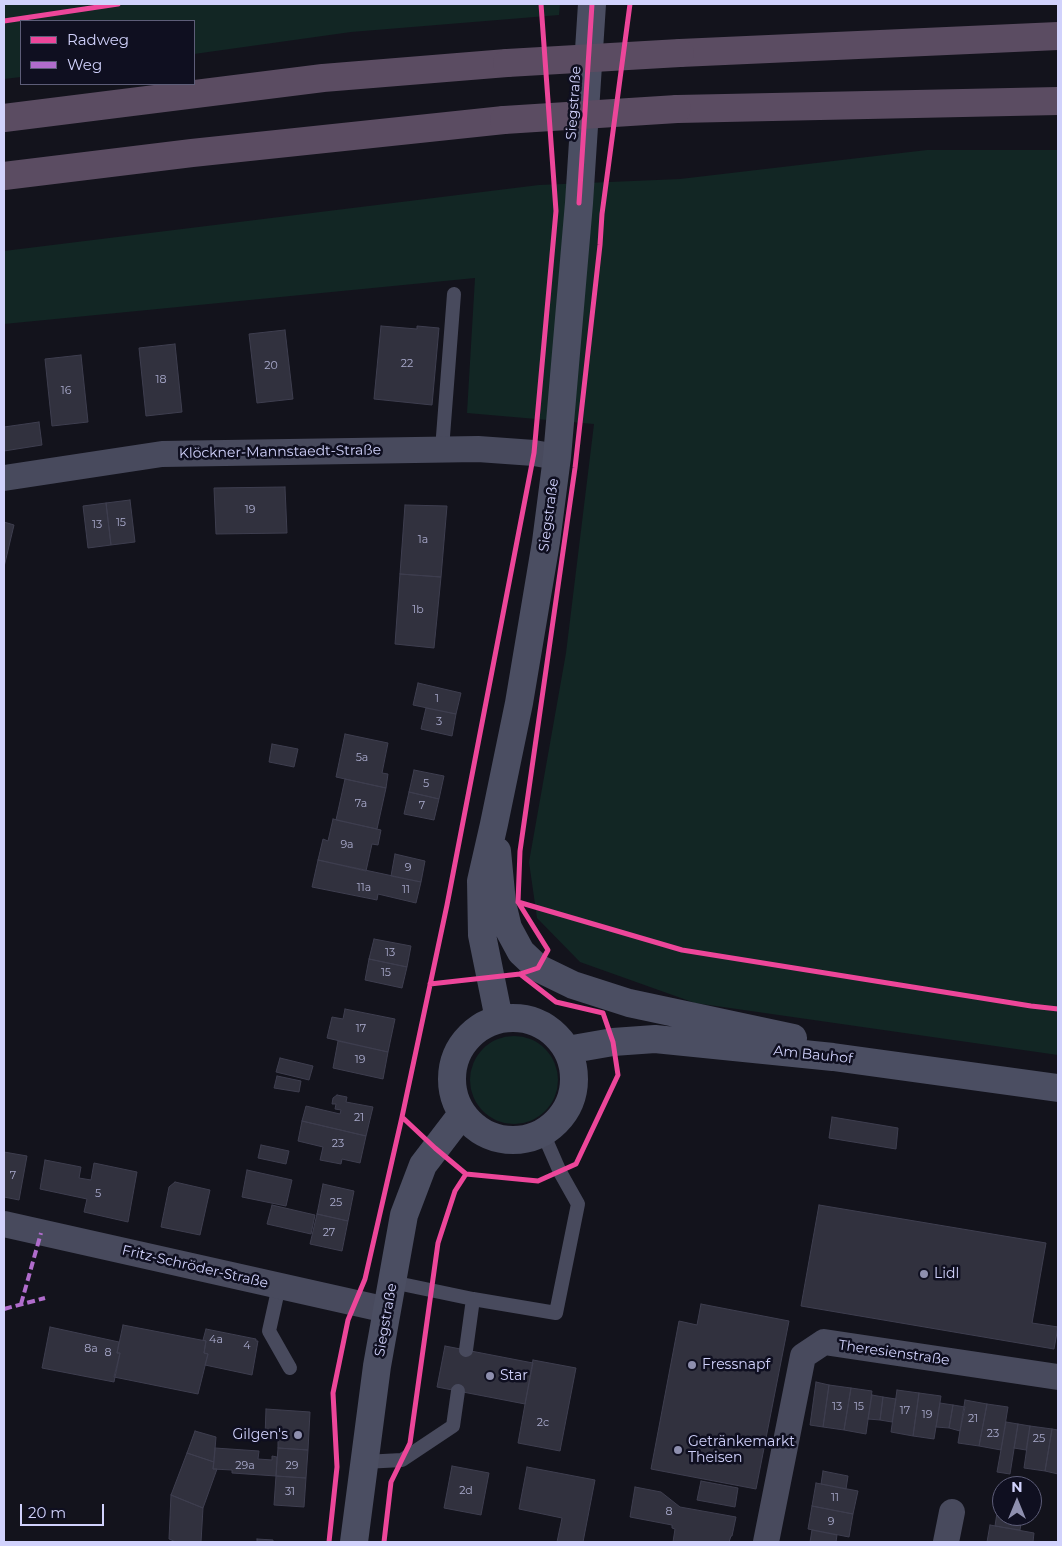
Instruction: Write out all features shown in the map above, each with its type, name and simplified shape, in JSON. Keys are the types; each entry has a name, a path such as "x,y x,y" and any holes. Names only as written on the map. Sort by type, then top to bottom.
{"highway":[{"path":"4,118 323,78 507,63 1058,36"},
{"path":"879,45 1058,50"},
{"path":"4,176 192,153 504,120 677,109 1058,101"}],"street":[{"name":"Siegstraße","path":"499,1019 482,935 481,880 519,703 546,542 557,457 579,203 592,4"},
{"name":"Klöckner-Mannstaedt-Straße","path":"4,478 162,454 478,449 534,453 557,457"},
{"path":"494,824 502,902 508,928 521,952 538,968 573,985 629,1003 797,1039 833,1057"},
{"path":"519,1018 538,1023 555,1034 567,1050 573,1068 574,1087 568,1105 558,1121 543,1132 526,1139 508,1140 490,1136 474,1127 462,1114 452,1086 451,1076 455,1057 466,1040 481,1027 499,1019 519,1018"},
{"name":"Am Bauhof","path":"567,1050 613,1042 655,1040 833,1057 1058,1088"},
{"name":"Siegstraße","path":"354,1542 377,1366 404,1215 423,1165 462,1114"},
{"name":"Fritz-Schröder-Straße","path":"4,1224 387,1310"},
{"name":"Theresienstraße","path":"766,1542 802,1356 824,1342 1058,1377"},
{"path":"946,1542 952,1512"}],"lane":[{"path":"442,450 454,294"},
{"path":"392,1282 473,1300 556,1313 578,1204 560,1172 543,1132"},
{"path":"279,1286 270,1331 290,1368"},
{"path":"466,1350 473,1300"},
{"path":"364,1462 402,1460 453,1426 458,1391"}],"green space":[{"path":"4,4 560,4 559,15 351,32 195,54 195,20 20,20 20,77 4,79"},
{"path":"927,150 1058,150 1058,1055 695,1003 580,962 537,918 529,862 566,653 594,424 467,413 475,278 4,324 4,251 539,185 680,179"},
{"path":"514,1036 531,1039 545,1049 555,1063 558,1080 555,1097 545,1111 531,1121 514,1124 497,1121 483,1111 473,1097 470,1080 473,1063 483,1049 497,1039"}],"building":[{"path":"381,326 417,329 417,326 439,328 432,405 374,399"},
{"path":"285,330 293,399 257,403 249,334"},
{"path":"175,344 182,412 146,416 139,348"},
{"path":"81,355 88,422 52,426 45,359"},
{"path":"39,422 42,445 4,451 4,427"},
{"path":"285,487 287,533 216,534 214,488"},
{"path":"130,500 135,542 111,545 106,503"},
{"path":"106,503 111,545 88,548 83,506"},
{"path":"405,505 447,506 441,577 400,574"},
{"path":"4,522 14,525 4,567"},
{"path":"400,574 441,577 434,648 395,644"},
{"path":"418,683 461,693 456,714 413,705"},
{"path":"426,708 456,714 452,736 421,729"},
{"path":"345,734 388,743 382,773 388,774 386,788 336,777"},
{"path":"272,744 298,749 294,767 269,762"},
{"path":"414,770 444,776 439,799 409,792"},
{"path":"345,779 386,788 377,829 336,820"},
{"path":"409,792 439,799 434,820 404,814"},
{"path":"333,819 381,830 378,845 372,844 366,871 318,860 323,839 328,841"},
{"path":"395,854 425,861 421,882 391,876"},
{"path":"318,860 421,882 416,903 378,894 377,900 312,887"},
{"path":"374,939 411,946 407,967 369,959"},
{"path":"369,959 407,967 402,988 365,980"},
{"path":"345,1009 395,1019 388,1052 327,1038 332,1017 343,1019"},
{"path":"338,1041 388,1052 383,1079 333,1068"},
{"path":"280,1058 313,1066 309,1080 276,1072"},
{"path":"277,1076 301,1081 299,1092 274,1088"},
{"path":"337,1095 347,1097 346,1102 373,1107 366,1136 302,1121 306,1106 340,1114 341,1110 335,1109 336,1104 332,1104 333,1098"},
{"path":"832,1117 898,1128 896,1149 829,1138"},
{"path":"302,1121 366,1136 360,1163 342,1159 341,1164 320,1160 323,1147 298,1141"},
{"path":"261,1145 289,1151 286,1164 258,1158"},
{"path":"4,1152 27,1156 19,1200 4,1197"},
{"path":"45,1160 81,1167 79,1178 91,1180 94,1163 137,1172 128,1222 84,1212 87,1199 40,1189"},
{"path":"247,1170 292,1180 286,1206 242,1197"},
{"path":"175,1182 210,1190 200,1235 161,1227 169,1187"},
{"path":"323,1184 354,1191 348,1221 317,1214"},
{"path":"272,1205 315,1215 311,1234 267,1224"},
{"name":"Lidl","path":"819,1205 1046,1243 1032,1323 1058,1327 1054,1349 801,1306"},
{"path":"317,1214 348,1221 342,1251 310,1244"},
{"path":"701,1304 789,1321 756,1489 651,1469 679,1321 697,1325"},
{"path":"123,1325 206,1341 204,1353 208,1354 198,1394 114,1377 120,1353 117,1353"},
{"path":"50,1327 119,1342 117,1353 120,1353 114,1382 42,1368"},
{"path":"206,1329 258,1341 252,1375 205,1365 208,1354 204,1353 206,1341 203,1340"},
{"path":"445,1346 533,1363 525,1404 437,1387"},
{"path":"533,1360 576,1368 560,1451 518,1443"},
{"path":"816,1382 829,1385 823,1427 810,1425"},
{"path":"829,1385 851,1388 844,1430 823,1427"},
{"path":"851,1388 872,1391 866,1434 844,1430"},
{"path":"897,1390 919,1393 913,1436 891,1432"},
{"path":"919,1393 941,1396 934,1439 913,1436"},
{"path":"872,1395 883,1397 880,1420 868,1419"},
{"path":"883,1397 896,1399 892,1422 880,1420"},
{"path":"965,1400 987,1404 979,1446 958,1443"},
{"path":"940,1403 953,1405 949,1428 936,1427"},
{"path":"987,1404 1008,1407 1001,1450 979,1446"},
{"path":"953,1405 965,1407 960,1431 949,1428"},
{"path":"266,1409 310,1412 308,1450 278,1448 278,1437 265,1437"},
{"path":"1006,1422 1018,1424 1010,1474 997,1472"},
{"path":"1018,1424 1030,1426 1026,1450 1014,1448"},
{"path":"1030,1426 1052,1429 1045,1471 1024,1468"},
{"path":"1052,1429 1058,1430 1058,1474 1045,1471"},
{"path":"195,1431 216,1437 214,1462 187,1453"},
{"path":"215,1448 259,1451 258,1459 272,1460 272,1456 277,1457 276,1476 232,1473 232,1470 213,1469"},
{"path":"278,1448 308,1450 306,1478 276,1476"},
{"path":"187,1453 214,1462 213,1469 217,1469 203,1508 171,1495"},
{"path":"452,1466 489,1473 481,1515 444,1508"},
{"path":"527,1467 595,1480 583,1542 557,1542 562,1518 519,1509"},
{"path":"823,1471 848,1476 846,1489 821,1484"},
{"path":"276,1476 306,1478 304,1507 274,1505"},
{"path":"701,1481 738,1488 735,1507 697,1500"},
{"path":"816,1483 858,1491 853,1514 812,1506"},
{"path":"635,1487 661,1492 680,1507 736,1517 729,1542 673,1542 675,1529 672,1528 672,1525 630,1517"},
{"path":"171,1495 203,1508 201,1542 176,1542 169,1539"},
{"path":"812,1506 853,1514 849,1537 808,1529"},
{"path":"990,1525 1034,1533 1033,1542 987,1542"},
{"path":"995,1526 1021,1526 1020,1530"},
{"path":"812,1530 837,1535 836,1542 810,1542"},
{"path":"257,1539 273,1540 273,1542 257,1542"}],"marked path":[{"path":"21,1304 41,1233"},
{"path":"4,1309 45,1298"}],"cycle path":[{"path":"4,21 118,4"},
{"path":"329,1542 337,1467 333,1393 348,1320 365,1279 402,1117 447,905 534,453 556,211 541,4"},
{"path":"579,203 592,4"},
{"path":"430,984 520,974 538,968 548,950 518,902 520,851 575,468 602,214 630,4"},
{"path":"518,902 682,950 1058,1009"},
{"path":"402,1117 466,1174 538,1181 576,1164 618,1075 613,1042 603,1013 556,1002 520,974"},
{"path":"384,1542 391,1482 410,1443 438,1243 455,1191 466,1174"}],"place":[{"name":"Lidl","path":"924,1274"},
{"name":"Fressnapf","path":"692,1365"},
{"name":"Star","path":"490,1376"},
{"name":"Gilgen's","path":"298,1435"},
{"name":"Getränkemarkt Theisen","path":"678,1450"}]}
